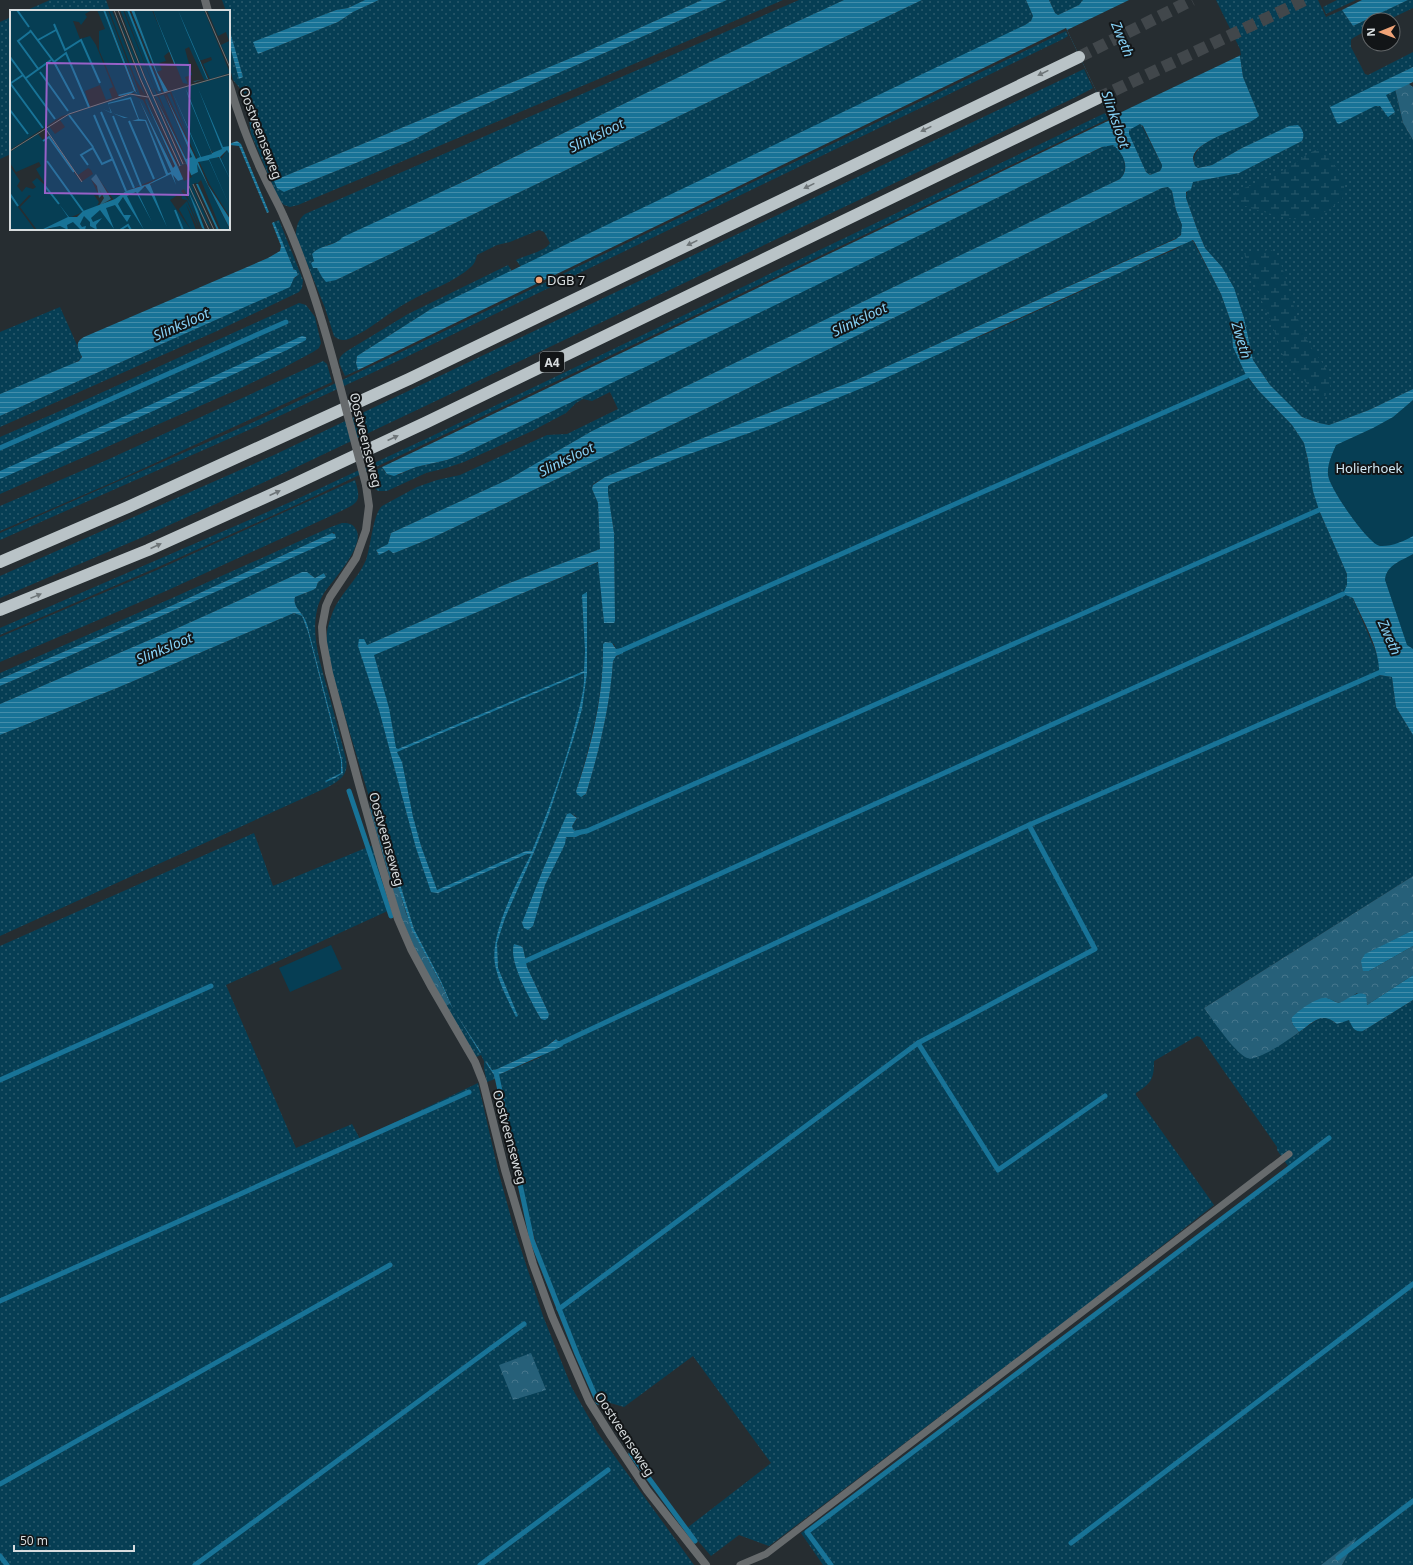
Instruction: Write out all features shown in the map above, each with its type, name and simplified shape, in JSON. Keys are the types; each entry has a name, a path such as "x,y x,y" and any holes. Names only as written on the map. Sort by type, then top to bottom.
{"highway":[{"path":"0,562 128,507 409,379 1079,57"},
{"name":"A4","path":"0,610 148,550 288,487 427,422 1098,98"}],"street":[{"path":"205,0 208,10"},
{"name":"Oostveenseweg","path":"230,86 242,125 262,173 284,216 308,276 324,325 366,484 369,506 362,547 330,597 323,616 322,635 329,673 382,867 398,919 411,949 475,1062 483,1082 505,1170 533,1264 552,1316 589,1401 647,1490 706,1565"}],"lane":[{"path":"740,1565 766,1554 1289,1154"}],"green space":[{"path":"50,0 106,0 110,10 27,10"},
{"path":"222,0 365,0 348,8 336,10 254,42 258,54 338,22 353,12 379,0 702,0 583,53 280,178 256,120 284,192 413,140 461,115 727,0 783,0 594,81 298,205 290,207 284,205 279,200 251,134 249,121 255,116 253,109 250,109 244,93 233,80 230,69 230,46 239,78 243,77 230,32 230,10 226,10"},
{"path":"799,0 844,0 714,60 338,242 324,246 312,254 314,260 312,263 313,268 317,268 324,280 336,280 922,0 1026,0 1033,16 1031,21 1020,28 521,267 516,260 540,251 550,243 544,232 539,230 510,242 497,245 477,255 475,262 465,272 449,282 408,302 366,330 347,340 338,339 334,336 325,308 296,236 298,224 305,214"},
{"path":"1049,0 1083,0 1079,5 1058,15 1055,13"},
{"path":"1214,0 1318,0 1326,17 1342,10 1353,26 1361,22 1361,34 1351,40 1351,47 1365,74 1368,75 1413,52 1413,67 1330,108 1393,80 1403,123 1413,140 1413,389 1369,410 1329,425 1302,417 1270,385 1253,360 1244,318 1222,267 1205,248 1186,198 1189,181 1294,125 1242,148 1212,165 1198,168 1195,166 1195,157 1199,149 1207,142 1251,121 1258,116 1243,77 1239,50"},
{"path":"1337,0 1356,0 1326,14 1323,7"},
{"path":"1408,0 1413,0 1413,8 1401,14 1401,12 1383,12"},
{"path":"10,17 10,154 0,159 0,22"},
{"path":"1066,31 1068,36 1063,39 402,359 260,425 0,540 0,533 258,420"},
{"path":"1084,69 1093,88 1076,97 282,474 143,537 0,598 0,576 274,455"},
{"path":"1401,78 1413,87 1413,140 1403,123 1393,80"},
{"path":"1105,113 1108,119 296,505 156,568 0,635 0,628 295,500 432,436"},
{"path":"1141,124 1162,165 1160,171 1150,175 1146,172 1129,135 1129,130 1136,125"},
{"path":"1109,144 1114,145 1118,148 1124,158 1125,169 1120,179 592,431 509,479 391,533 388,544 376,550 378,554 390,550 397,552 434,537 697,413 1162,188 1168,187 1172,191 1176,210 1182,225 1182,232 1179,237 856,380 605,477 593,484 592,489 598,503 600,549 504,585 367,645 374,654 599,562 604,623 614,623 614,533 608,494 608,486 611,484 986,334 1119,273 1174,250 1188,241 1193,241 1221,294 1231,322 1233,347 1247,376 1258,390 1292,425 1304,443 1319,510 1347,574 1347,585 1380,663 1379,675 1392,677 1396,707 1413,735 1413,876 1204,1008 1237,1050 1292,1037 1318,1019 1324,1017 1337,1024 1349,1019 1363,1031 1413,1000 1413,1565 1342,1565 1356,1538 1321,1565 823,1565 801,1533 1290,1169 1277,1150 1277,1147 1200,1037 1197,1036 1154,1061 1151,1080 1136,1093 1136,1095 1214,1205 1088,1304 769,1546 739,1535 711,1556 687,1528 771,1463 693,1356 624,1407 600,1400 559,1307 536,1242 517,1176 498,1075 539,1058 561,1041 555,1039 547,1046 495,1070 492,1070 487,1062 486,1063 495,1079 487,1082 484,1061 481,1055 476,1057 445,1006 450,1004 453,1009 441,981 414,929 390,852 379,808 375,802 371,803 333,675 327,638 329,623 338,602 358,575 366,560 376,516 382,506 417,487 437,480 460,475 547,435 567,434 618,409 610,392 592,401 583,399 576,403 566,413 532,431 464,462 426,473 387,491 378,491 373,487 372,472 382,467 385,472 398,475 416,467 447,460 460,455","holes":["605,642 614,644 616,649 618,649 619,655 614,658 613,661 612,678 603,728 591,778 584,796 576,791 596,719 603,663 603,644","569,813 576,816 577,819 572,826 575,831 580,830 582,834 576,837 566,837 545,885 522,925 544,867","514,944 523,948 527,967 549,1014 540,1017 538,1014 515,961","454,1011 481,1052 480,1053"]},
{"path":"1319,149 1335,165 1344,184 1342,199 1322,214 1309,220 1295,219 1244,206 1237,200 1235,192 1278,173 1308,154"},
{"path":"279,220 303,280 302,288 299,292 217,331 0,427 0,416 213,321 293,280 298,275 287,256 274,222"},
{"path":"1269,249 1275,252 1280,261 1293,305 1305,337 1328,372 1330,391 1325,396 1321,396 1313,391 1283,356 1271,322 1254,283 1244,253 1263,252"},
{"path":"508,265 512,271 431,309 357,356 356,363 358,370 345,376 339,359 347,351 408,314"},
{"path":"299,303 306,305 315,317 321,343 319,348 313,352 243,387 0,494 0,437"},
{"path":"60,307 81,354 81,359 71,365 0,394 0,332"},
{"path":"323,361 327,364 332,382 118,480 0,531 0,506 109,459"},
{"name":"Holierhoek","path":"1413,397 1413,670 1324,476 1319,444"},
{"path":"355,480 358,499 348,508 166,591 0,662 0,637 157,570"},
{"path":"342,523 354,526 358,535 357,543 347,562 321,599 315,620 315,630 320,661 347,764 343,776 337,782 328,787 0,936 0,735 117,688 294,613 302,616 308,632 341,761 341,773 325,782 343,773 343,766 309,632 303,616 295,605 295,597 316,588 318,582 326,577 324,573 315,578 310,574 302,572 182,626 0,704 0,686 175,610 336,537 334,532 173,605 0,679 0,673"},
{"path":"375,802 374,806 406,913 450,1004 445,1006 415,949 400,915 370,810 370,804"},
{"path":"254,833 273,886 373,845 392,909 226,985 296,1148 352,1124 360,1139 478,1083 498,1170 513,1225 543,1316 572,1388 597,1432 694,1565 0,1565 0,946"},
{"path":"1413,876 1413,930 1366,954 1369,971 1413,946 1413,975 1367,1005 1357,993 1339,1003 1327,998 1291,1019 1293,1025 1299,1032 1258,1057 1247,1058 1236,1050 1204,1008"},
{"path":"331,945 342,969 290,992 279,968"},
{"path":"531,1353 546,1390 513,1400 499,1365"},
{"path":"1357,1537 1342,1565 1321,1565"}],"water":[{"path":"365,0 379,0 353,12 338,22 258,54 253,42 336,10 348,8"},
{"path":"702,0 727,0 461,115 413,140 284,192 277,188 250,123 256,120 280,178 583,53"},
{"name":"Slinksloot","path":"844,0 922,0 336,280 326,282 317,268 313,268 311,263 314,261 312,254 315,251 467,180 714,60"},
{"path":"1026,0 1049,0 1055,13 1058,15 1079,5 1083,0 1214,0 1239,50 1243,77 1259,116 1203,145 1196,151 1193,157 1195,166 1198,168 1212,165 1242,148 1289,126 1298,125 1301,128 1303,134 1302,141 1239,173 1193,182 1191,189 1186,192 1186,198 1205,248 1222,267 1234,288 1244,318 1253,360 1270,385 1302,417 1329,425 1369,410 1413,389 1413,400 1393,417 1336,445 1328,467 1328,475 1330,482 1350,515 1374,543 1380,546 1388,546 1402,542 1413,536 1413,554 1391,567 1385,580 1407,645 1413,649 1413,735 1396,707 1392,677 1379,675 1379,665 1374,646 1353,598 1343,594 1347,585 1347,574 1319,510 1313,491 1304,443 1292,425 1258,390 1245,373 1233,347 1231,322 1221,294 1193,240 872,384 766,427 678,458 611,484 608,486 608,493 614,533 614,623 604,623 598,562 374,655 389,708 396,748 398,749 584,671 585,651 582,595 587,592 587,673 582,709 549,814 505,918 497,943 498,968 518,1016 516,1017 500,982 494,956 499,926 511,895 531,854 527,854 438,893 431,892 416,848 379,710 358,646 359,639 364,639 367,645 504,585 600,549 598,503 592,489 593,485 605,477 856,380 1176,239 1181,235 1182,225 1176,210 1172,191 1168,187 1162,188 697,413 434,537 393,553 389,550 379,555 376,550 388,544 391,533 509,479 592,431 1120,179 1125,170 1123,156 1113,145 1102,147 763,311 460,455 447,460 416,467 394,476 387,474 382,467 1110,120 1066,28 358,370 356,363 357,356 431,309 1025,25 1031,21 1033,16","holes":["1140,124 1143,126 1162,165 1160,171 1150,175 1146,172 1129,134 1129,130","584,673 582,697 567,754 532,851 526,851 437,890 421,846 413,817 402,762 397,752"]},
{"path":"1362,0 1408,0 1383,12 1361,12 1361,22 1353,26 1342,10"},
{"path":"230,32 243,77 239,79 230,47"},
{"path":"1413,67 1413,82 1386,95 1395,112 1388,117 1380,106 1375,106 1339,124 1337,123 1330,107"},
{"path":"237,141 241,144 269,212 267,213 239,146 230,145"},
{"name":"Slinksloot","path":"274,222 294,270 296,270 298,275 294,278 290,287 0,416 0,394 79,361 82,357 78,344 84,337 268,258 280,251 281,246 272,223"},
{"path":"302,336 306,337 306,340 287,350 0,479 0,471"},
{"path":"332,533 335,534 336,538 0,686 0,679 173,605"},
{"name":"Slinksloot","path":"302,572 307,572 315,578 324,573 326,577 318,582 316,588 295,597 295,600 307,626 342,760 343,773 335,778 326,782 325,781 341,773 341,761 308,632 302,616 294,613 117,688 0,735 0,704 182,626"},
{"path":"605,642 612,643 616,649 622,648 623,653 616,656 613,661 607,712 586,794 581,797 576,791 587,756 596,719 603,663 603,644"},
{"path":"375,802 379,808 390,852 414,929 441,981 453,1009 412,930 374,806"},
{"path":"570,813 577,818 572,826 573,829 575,831 580,830 582,834 576,837 566,837 565,844 545,885 533,926 528,930 524,928 522,923 567,814"},
{"path":"1413,930 1413,946 1369,971 1363,971 1361,961 1365,954"},
{"path":"514,944 523,948 527,967 549,1014 548,1018 545,1020 541,1019 525,989 514,960"},
{"path":"1413,975 1413,1000 1363,1031 1355,1030 1349,1020 1337,1024 1326,1018 1318,1019 1299,1032 1293,1025 1291,1019 1302,1009 1318,999 1327,998 1339,1003 1355,995 1362,994 1366,995 1367,1005"},
{"path":"454,1011 481,1052 480,1053"},
{"path":"556,1039 561,1041 563,1046 498,1075 498,1078 495,1079 486,1063 487,1062 492,1070 495,1070 547,1046"}],"pier":[{"path":"1129,0 1216,0 1240,49 1241,55 1109,118 1067,30"}],"waterway":[{"path":"0,448 286,322"},
{"path":"618,652 1247,376"},
{"path":"576,833 587,831 1319,510"},
{"path":"521,963 1343,594"},
{"path":"557,1045 1029,825 1383,671"},
{"path":"349,791 391,916"},
{"path":"1029,825 1095,949 918,1043 998,1170 1105,1096"},
{"path":"0,1080 211,986"},
{"path":"559,1309 918,1043"},
{"path":"496,1072 532,1240 577,1354 598,1402"},
{"path":"0,1301 469,1092"},
{"path":"831,1565 807,1532 1329,1138"},
{"path":"0,1484 390,1265"},
{"path":"1071,1543 1413,1284"},
{"path":"195,1565 524,1324"},
{"path":"631,1454 695,1541"},
{"path":"480,1565 608,1470"},
{"path":"1338,1558 1413,1501"},
{"path":"0,1556 7,1565"}],"tunnel":[{"path":"1079,57 1192,0"},
{"path":"1098,98 1305,0"}],"place":[{"name":"DGB 7","path":"539,280"}],"water label":[{"name":"Zweth","path":"1123,39"},
{"name":"Zweth","path":"1242,340"},
{"name":"Zweth","path":"1390,637"}]}
